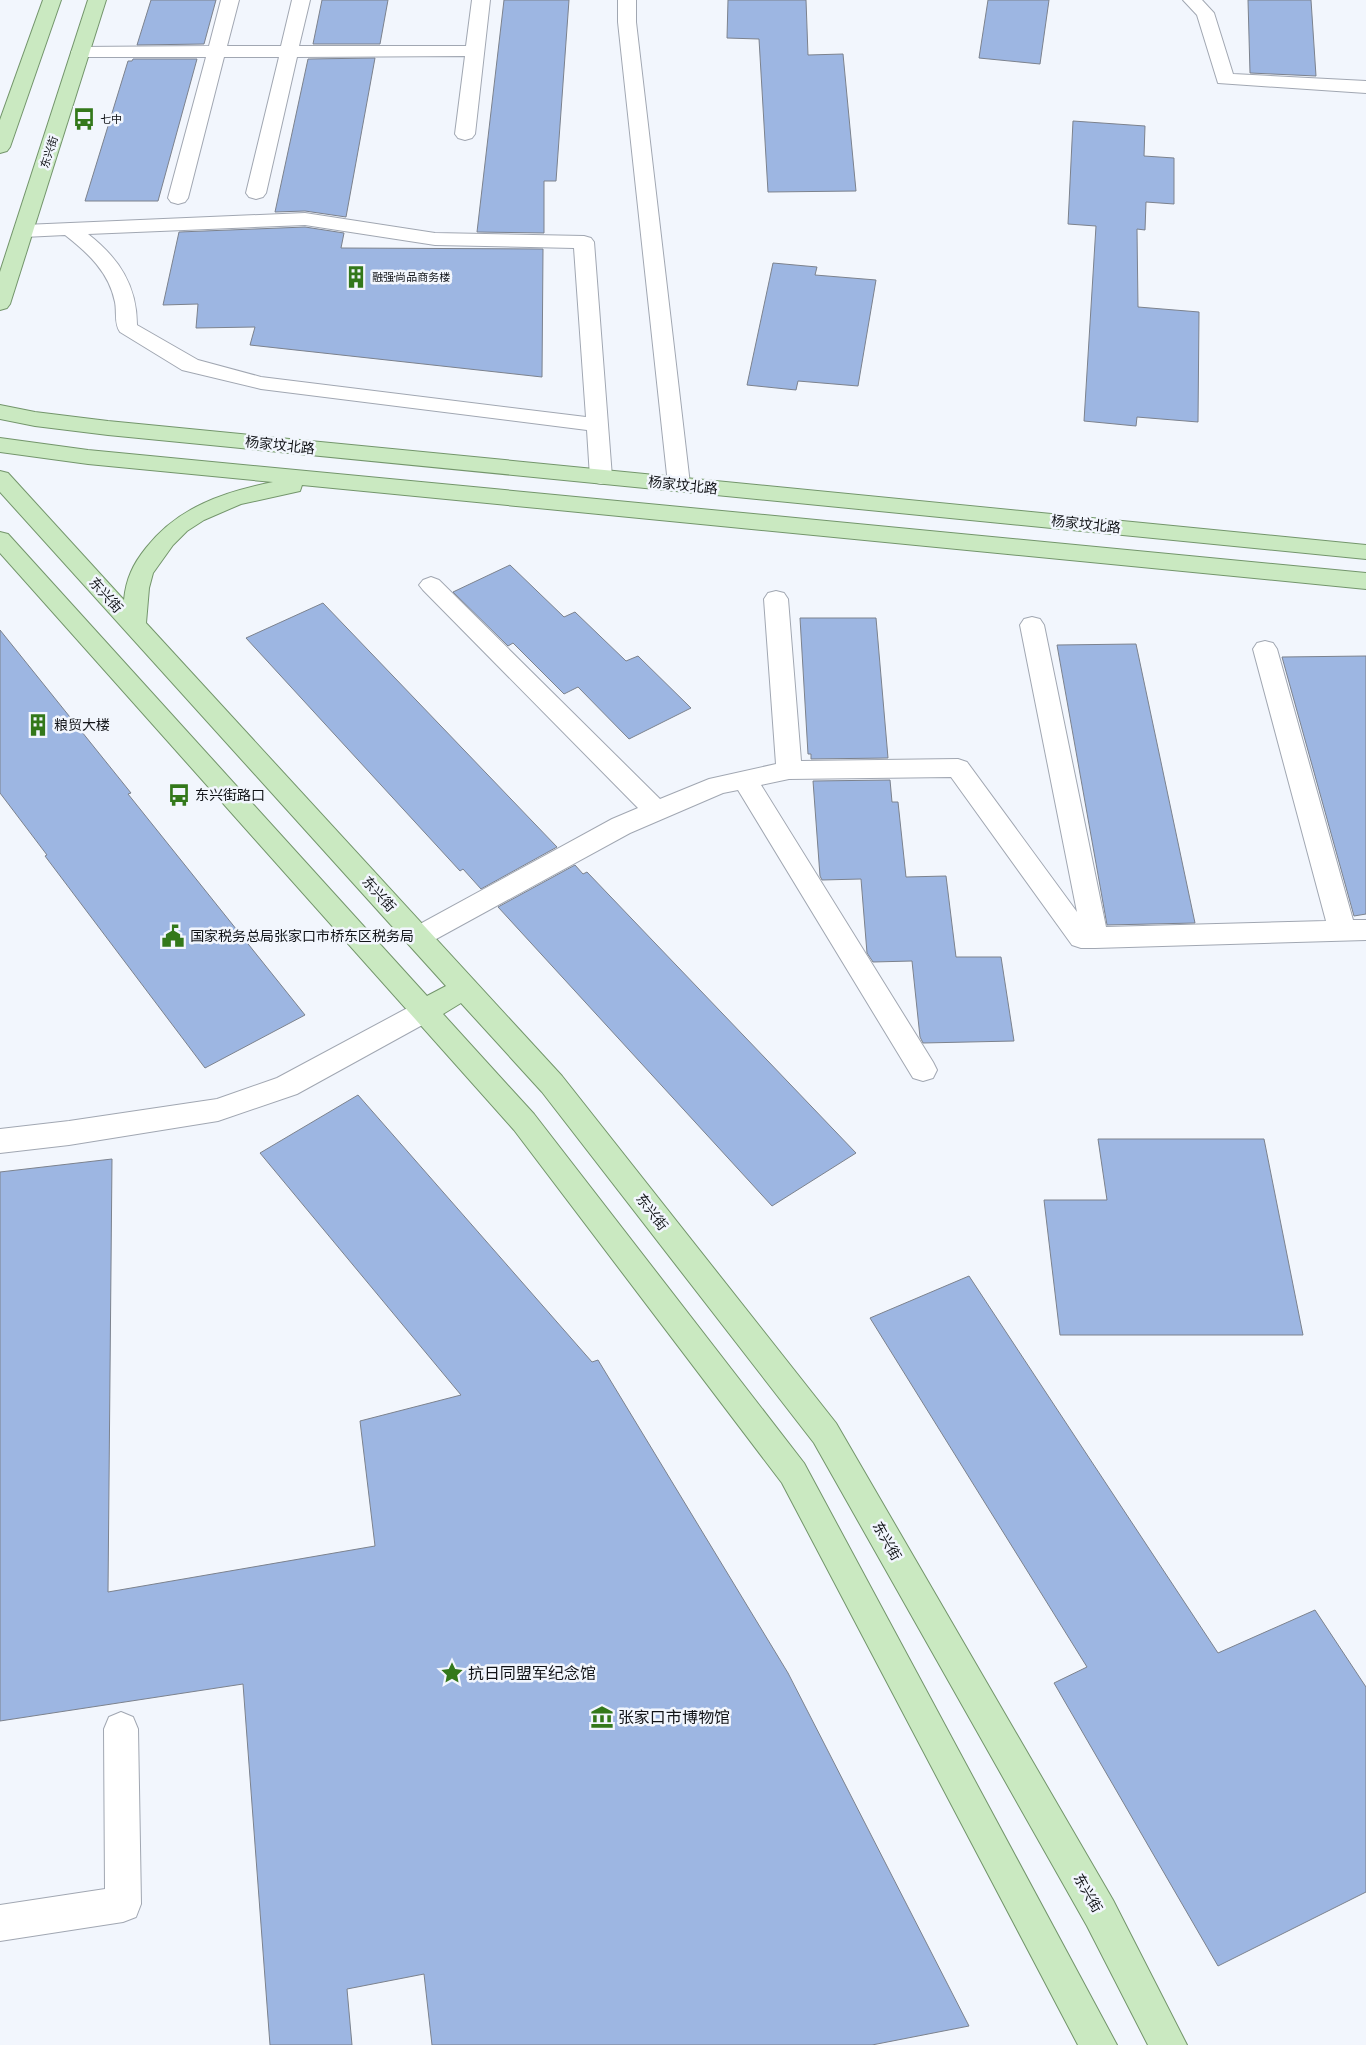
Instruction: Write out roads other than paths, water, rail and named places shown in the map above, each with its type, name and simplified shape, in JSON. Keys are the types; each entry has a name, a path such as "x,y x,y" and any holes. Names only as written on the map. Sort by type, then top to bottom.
{"main road":[{"path":"0,147 52,0"},
{"name":"东兴街","path":"0,304 97,0"},
{"name":"杨家坟北路","path":"0,412 108,428 1366,552"},
{"name":"杨家坟北路","path":"0,445 88,456 1366,581"},
{"name":"东兴街","path":"0,478 552,1084 825,1433 1100,1913 1168,2045"},
{"path":"134,625 140,574 161,542 190,518 226,500 270,489 334,480"},
{"path":"0,539 524,1122 793,1472 1098,2045"},
{"path":"425,1011 464,988"}],"street":[{"path":"178,198 230,0"},
{"path":"256,193 300,0"},
{"path":"465,134 481,0"},
{"path":"627,0 628,32 679,484"},
{"path":"1192,0 1205,13 1225,79 1366,87"},
{"path":"80,52 474,52"},
{"path":"24,230 305,219 435,239 584,242 601,477"},
{"path":"69,229 90,245 112,268 125,299 127,328 190,365 261,383 597,424"},
{"path":"431,585 656,811"},
{"path":"776,598 789,770"},
{"path":"1032,625 1095,938"},
{"path":"418,936 621,826 718,784 789,770 958,768 1081,938 1354,930 1265,649"},
{"path":"744,779 923,1070"},
{"path":"0,1141 69,1133 218,1110 287,1086 425,1011"},
{"path":"0,1923 123,1904 121,1729"}],"place":[{"name":"七中","path":"84,119"},
{"name":"融强·尚品商务楼","path":"356,277"},
{"name":"粮贸大楼","path":"38,725"},
{"name":"东兴街路口","path":"179,795"},
{"name":"国家税务总局张家口市桥东区税务局","path":"173,936"},
{"name":"抗日同盟军纪念馆","path":"452,1673"},
{"name":"张家口市博物馆","path":"602,1717"}]}
